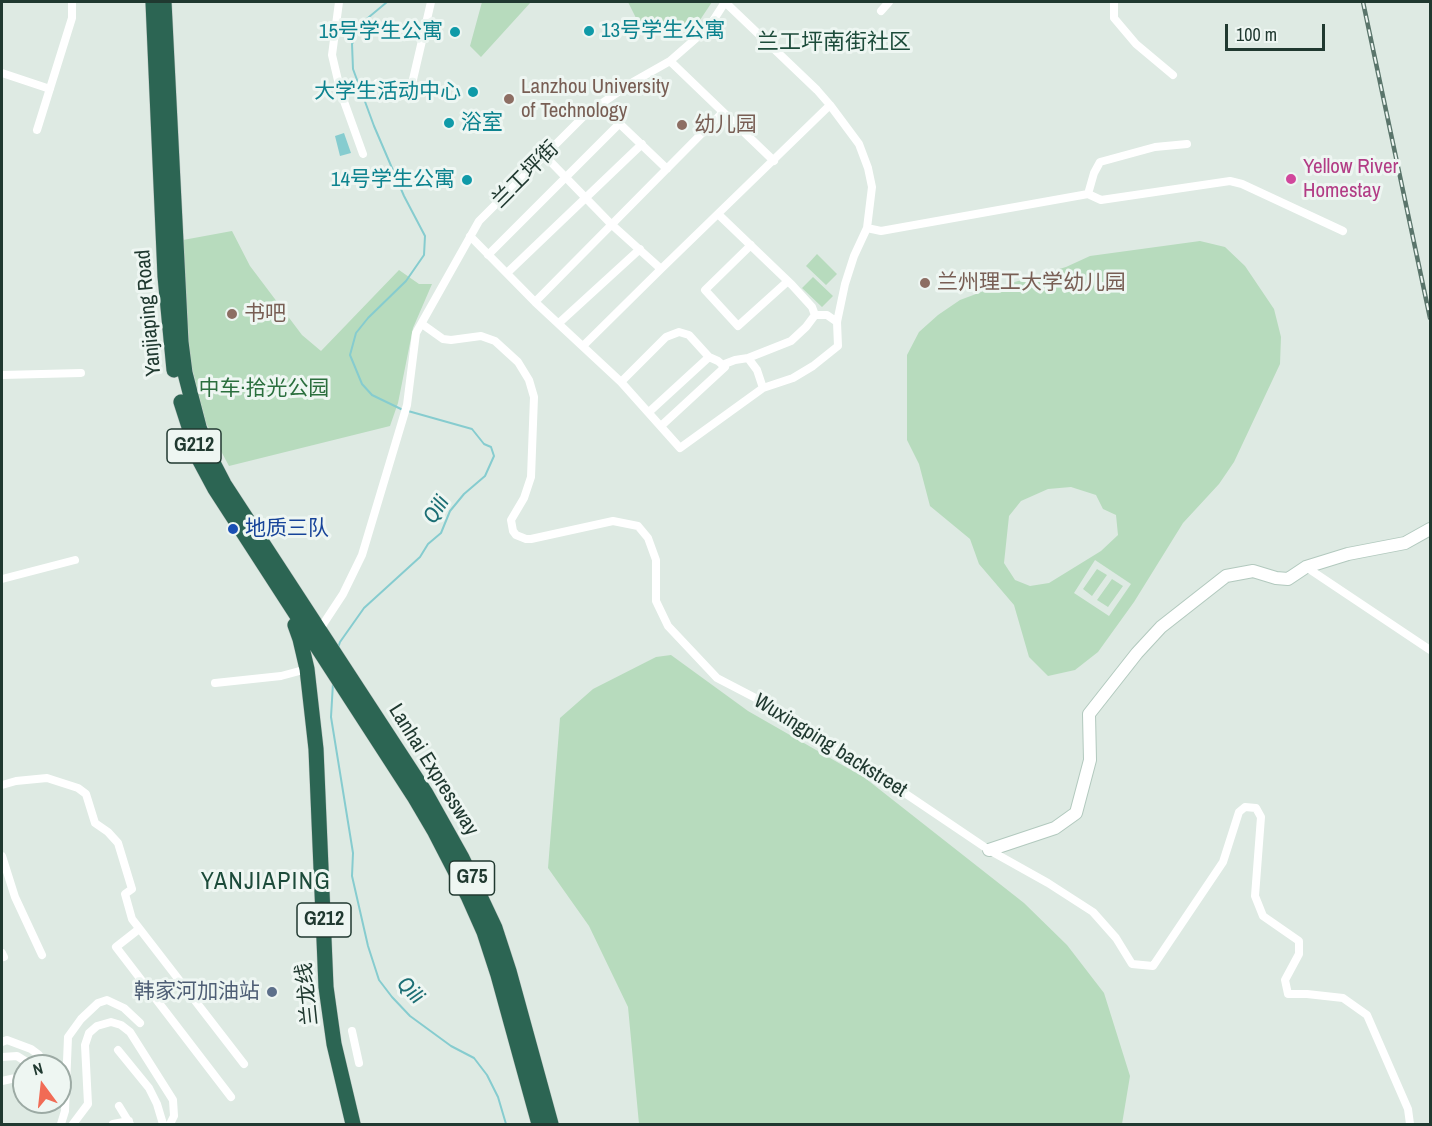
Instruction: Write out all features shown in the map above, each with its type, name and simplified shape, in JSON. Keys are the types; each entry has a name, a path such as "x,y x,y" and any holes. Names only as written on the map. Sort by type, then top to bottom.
{"highway":[{"name":"Yanjiaping Road","path":"153,2 165,276 174,375 181,404 236,524 287,592"},
{"name":"Yanjiaping Road","path":"164,2 181,342 191,402 205,459"},
{"name":"兰龙线","path":"287,592 300,639 309,645"},
{"name":"Lanhai Expressway","path":"287,592 309,645 329,653 425,792 446,826 479,892 495,928 509,971 551,1125"},
{"name":"兰龙线","path":"309,645 326,987 334,1044 353,1125"},
{"name":"兰龙线","path":"309,645 312,713"},
{"name":"Lanhai Expressway","path":"329,653 337,679 425,815 468,896 484,932 498,975 539,1125"}],"street":[{"path":"37,130 72,18 72,2"},
{"path":"339,2 332,55 341,93 363,154"},
{"path":"377,83 384,92 392,95 403,94 411,88 431,2"},
{"path":"470,236 535,302 621,382 680,448 763,388 793,378 832,353 838,346 837,322 847,277 867,228 872,188 868,168 859,144 830,105 725,2"},
{"name":"兰工坪街","path":"309,645 343,594 362,555 407,405 416,333 479,221 586,114 633,82 670,61 709,27 725,2"},
{"path":"881,11 889,2"},
{"path":"1114,2 1114,18 1136,44 1173,75"},
{"path":"670,61 774,161"},
{"path":"2,73 50,89"},
{"path":"599,104 667,169"},
{"path":"583,346 830,105"},
{"path":"535,302 723,112"},
{"path":"488,255 620,123"},
{"path":"507,273 642,144"},
{"path":"1088,195 1094,173 1100,162 1129,156 1155,147 1187,144"},
{"path":"545,156 611,224 661,269"},
{"path":"867,228 881,231 1088,195 1101,200 1230,181 1242,184 1343,231"},
{"path":"718,214 788,281 812,307 815,315"},
{"path":"751,245 705,290 738,326 788,281"},
{"path":"559,323 640,249"},
{"path":"815,315 827,315 837,322"},
{"path":"722,365 748,358 791,341 815,315"},
{"name":"Wuxingping backstreet","path":"422,324 443,339 482,336 495,342 518,362 529,380 534,397 531,477 525,498 511,520 516,535 525,540 613,521 638,526 648,538 656,560 656,600 668,626 717,678 792,717 989,850"},
{"path":"621,382 666,337 679,332 689,335 709,357 725,367 661,426"},
{"path":"649,412 709,357"},
{"path":"748,358 757,370 763,388"},
{"path":"2,375 81,373"},
{"path":"989,850 1055,828 1076,813 1089,760 1089,714 1137,653 1161,627 1226,576 1254,571 1288,579 1306,567 1348,554 1405,543 1431,529"},
{"path":"2,579 75,560"},
{"path":"1306,567 1431,650"},
{"path":"215,683 281,676 309,645"},
{"path":"2,785 16,781 47,778 78,788 86,794 95,823 118,843 132,889 125,894 132,919 244,1064"},
{"path":"989,850 1048,883 1093,912 1116,938 1132,964 1153,966 1223,862 1239,812 1245,807 1256,808 1261,817 1255,896 1263,916 1299,941 1299,954 1285,980 1288,994 1307,993 1343,998 1367,1015 1408,1109 1410,1125"},
{"path":"2,856 15,897 42,955"},
{"path":"139,928 116,946 231,1097"},
{"path":"61,1125 65,1112 68,1038 81,1019 98,1003 107,1000 124,1008 140,1023"},
{"path":"73,1125 88,1104 86,1045 89,1033 97,1026 111,1022 122,1025 130,1032 172,1100 174,1116 170,1125"},
{"path":"351,1031 358,1063"},
{"path":"2,1042 7,1040 31,1048 38,1054"},
{"path":"118,1050 149,1088 164,1125"},
{"path":"113,1125 129,1123 119,1106"}],"green space":[{"path":"482,2 531,2 481,57 470,46"},
{"path":"628,2 712,2 698,23 673,33 659,32 646,27 636,18"},
{"name":"中车·拾光公园","path":"232,231 250,266 302,335 321,351 399,270 419,284 432,284 413,328 398,403 390,426 229,466 206,423 190,360 183,240"},
{"path":"1200,241 1225,247 1245,266 1274,309 1281,337 1280,364 1234,462 1219,484 1183,523 1134,602 1098,652 1075,670 1048,676 1029,657 1014,605 979,564 970,539 930,506 919,464 907,440 907,355 919,332 960,300 1066,267 1090,256","holes":["1071,487 1096,495 1103,509 1116,515 1118,535 1101,551 1049,583 1030,586 1015,580 1004,563 1009,516 1021,501 1048,489","1095,560 1131,584 1109,616 1074,593"]},
{"path":"817,254 837,274 826,285 806,266"},
{"path":"813,277 833,296 822,307 802,288"},
{"path":"1097,569 1107,575 1092,596 1083,589"},
{"path":"1112,579 1123,586 1108,607 1097,600"},
{"path":"671,655 748,711 865,778 1024,903 1067,945 1104,993 1130,1076 1122,1124 639,1124 628,1007 589,926 548,868 560,718 593,689 656,657"}],"water":[{"path":"344,133 351,153 340,156 335,136"}],"waterway":[{"name":"Qili","path":"387,2 363,22 352,44 353,69 404,196 425,236 424,255 406,281 356,333 350,355 362,384 372,395 403,410"},
{"name":"Qili","path":"338,648 364,608 420,557 428,544 441,533 450,511 464,494 485,476 494,456 491,447 484,444 472,429 408,411"},
{"name":"Qili","path":"333,683 331,717 353,853 352,876 368,946 379,980 410,1016 451,1046 474,1058 487,1075 498,1097 506,1124"}],"railway":[{"path":"1363,2 1430,318"}],"place":[{"name":"13号学生公寓","path":"589,31"},
{"name":"15号学生公寓","path":"455,32"},
{"name":"大学生活动中心","path":"473,92"},
{"name":"Lanzhou University of Technology","path":"509,99"},
{"name":"浴室","path":"449,123"},
{"name":"幼儿园","path":"682,125"},
{"name":"Yellow River Homestay","path":"1291,179"},
{"name":"14号学生公寓","path":"467,180"},
{"name":"兰州理工大学幼儿园","path":"925,283"},
{"name":"书吧","path":"232,314"},
{"name":"地质三队","path":"233,529"},
{"name":"韩家河加油站","path":"272,992"}],"district":[{"name":"兰工坪南街社区","path":"834,43"},
{"name":"YANJIAPING","path":"266,883"}]}
